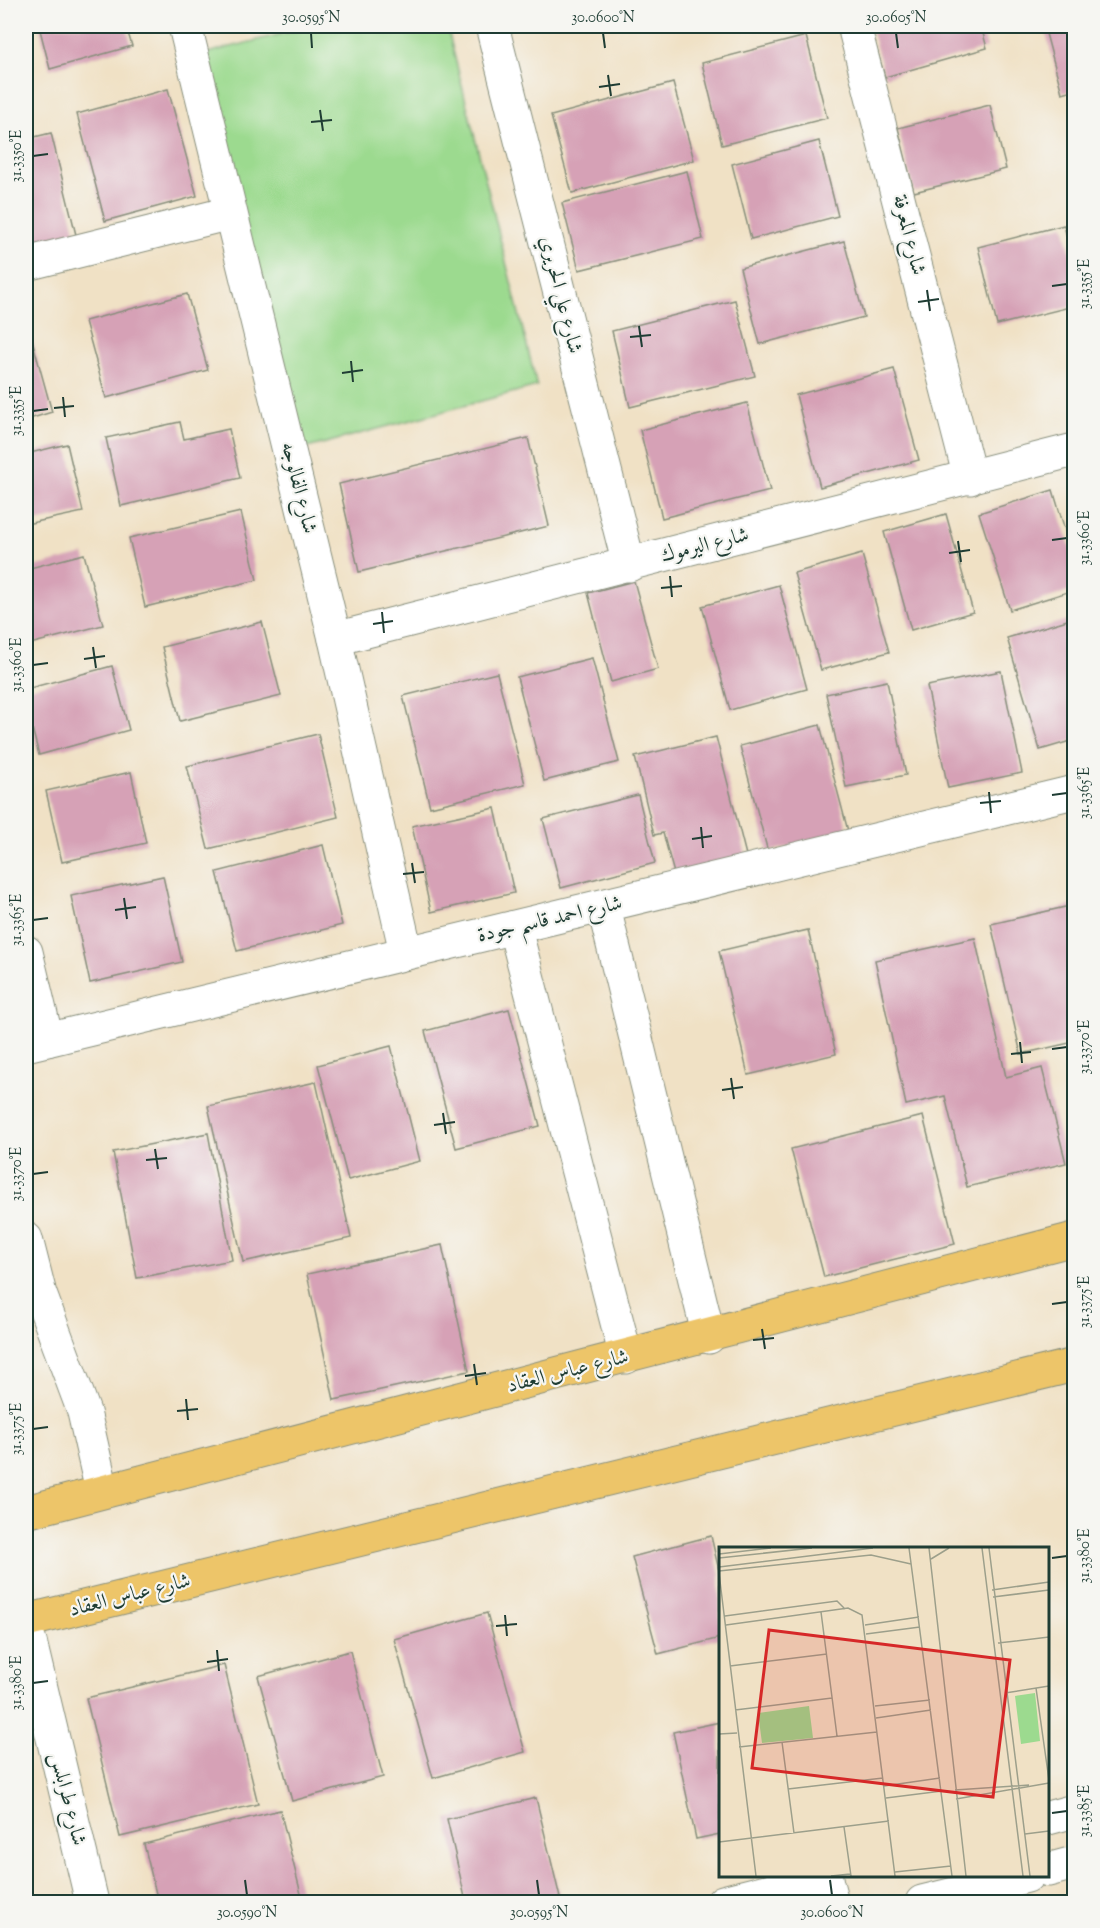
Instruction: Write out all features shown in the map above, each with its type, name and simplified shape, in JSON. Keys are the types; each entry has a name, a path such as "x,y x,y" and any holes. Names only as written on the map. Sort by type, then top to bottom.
{"main road":[{"name":"شارع عباس العقاد","path":"26,1512 709,1337 1074,1239"},
{"name":"شارع عباس العقاد","path":"26,1623 1074,1365"}],"street":[{"name":"شارع الفالوجه","path":"185,26 335,639 406,952"},
{"name":"شارع علي الحريري","path":"492,26 629,565"},
{"name":"شارع المعرفة","path":"854,26 970,478"},
{"path":"26,264 230,213"},
{"name":"شارع اليرموك","path":"335,639 1074,450"},
{"name":"شارع احمد قاسم جودة","path":"36,1042 406,952 604,908 1074,792"},
{"path":"604,908 709,1337"},
{"path":"515,929 626,1357"},
{"path":"26,952 36,1042"},
{"path":"26,1239 40,1294 84,1412 102,1491"},
{"name":"شارع طرابلس","path":"26,1623 92,1902"},
{"path":"1049,1817 1074,1811"},
{"path":"1049,1869 1074,1863"},
{"path":"723,1902 821,1877"},
{"path":"825,1877 832,1902"},
{"path":"922,1902 1019,1877"}],"green space":[{"path":"313,26 447,26 537,386 296,451 203,54"}],"building":[{"path":"39,26 126,26 132,46 50,69"},
{"path":"870,26 981,26 987,48 885,77"},
{"path":"1044,26 1074,26 1074,90 1062,93"},
{"path":"806,36 827,118 722,145 702,63"},
{"path":"673,83 694,160 572,193 551,116"},
{"path":"168,89 197,196 105,221 77,114"},
{"path":"990,105 1006,169 914,192 898,128"},
{"path":"51,133 77,239 26,252 26,139"},
{"path":"819,141 838,216 751,239 732,164"},
{"path":"687,171 703,239 579,270 562,203"},
{"path":"1064,225 1074,268 1074,306 997,325 978,247"},
{"path":"844,241 864,317 760,344 740,268"},
{"path":"187,294 208,370 106,398 85,321"},
{"path":"735,300 755,376 630,407 612,331"},
{"path":"28,325 52,412 26,420 26,326"},
{"path":"894,369 919,460 820,487 796,395"},
{"path":"747,403 770,491 662,518 640,430"},
{"path":"180,422 184,439 229,429 240,478 121,506 106,438"},
{"path":"528,438 549,526 359,572 339,484"},
{"path":"67,444 83,512 26,524 26,454"},
{"path":"1053,490 1074,560 1074,590 1010,610 979,513"},
{"path":"241,512 257,580 145,607 129,538"},
{"path":"946,514 973,612 911,630 884,532"},
{"path":"84,554 103,625 26,645 26,569"},
{"path":"862,554 889,652 821,670 794,573"},
{"path":"634,581 658,669 611,682 588,593"},
{"path":"779,585 807,689 730,710 702,606"},
{"path":"1074,618 1074,740 1040,750 1007,638"},
{"path":"262,622 281,696 180,721 162,647"},
{"path":"592,658 619,762 544,781 517,677"},
{"path":"112,666 129,730 39,755 26,705 26,689"},
{"path":"1001,671 1022,773 948,788 927,686"},
{"path":"497,673 525,784 430,807 403,696"},
{"path":"887,681 906,775 846,787 826,694"},
{"path":"820,725 848,831 768,852 740,746"},
{"path":"318,734 338,817 208,849 187,766"},
{"path":"716,737 747,859 675,877 663,833 654,835 635,757"},
{"path":"131,772 146,843 62,862 46,791"},
{"path":"638,795 655,863 561,888 543,819"},
{"path":"495,808 514,893 431,912 412,826"},
{"path":"323,845 342,925 237,951 217,872"},
{"path":"163,876 182,962 90,983 71,896"},
{"path":"1074,905 1074,1042 1021,1054 991,924"},
{"path":"808,930 836,1054 748,1075 719,951"},
{"path":"975,938 1006,1077 1042,1068 1066,1163 967,1187 945,1096 906,1105 875,960"},
{"path":"509,1009 540,1126 456,1148 425,1031"},
{"path":"391,1046 420,1161 348,1180 318,1065"},
{"path":"316,1082 351,1238 243,1262 208,1106"},
{"path":"923,1116 955,1244 824,1277 791,1149"},
{"path":"208,1133 232,1260 137,1278 113,1152"},
{"path":"442,1245 469,1371 334,1400 307,1274"},
{"path":"711,1536 719,1571 719,1638 658,1654 632,1557"},
{"path":"487,1613 525,1752 433,1778 394,1639"},
{"path":"350,1651 383,1777 292,1801 258,1676"},
{"path":"224,1665 258,1804 120,1837 86,1698"},
{"path":"719,1722 719,1834 696,1839 673,1732"},
{"path":"536,1798 561,1902 466,1902 447,1819"},
{"path":"280,1810 303,1902 158,1902 144,1844"}]}
